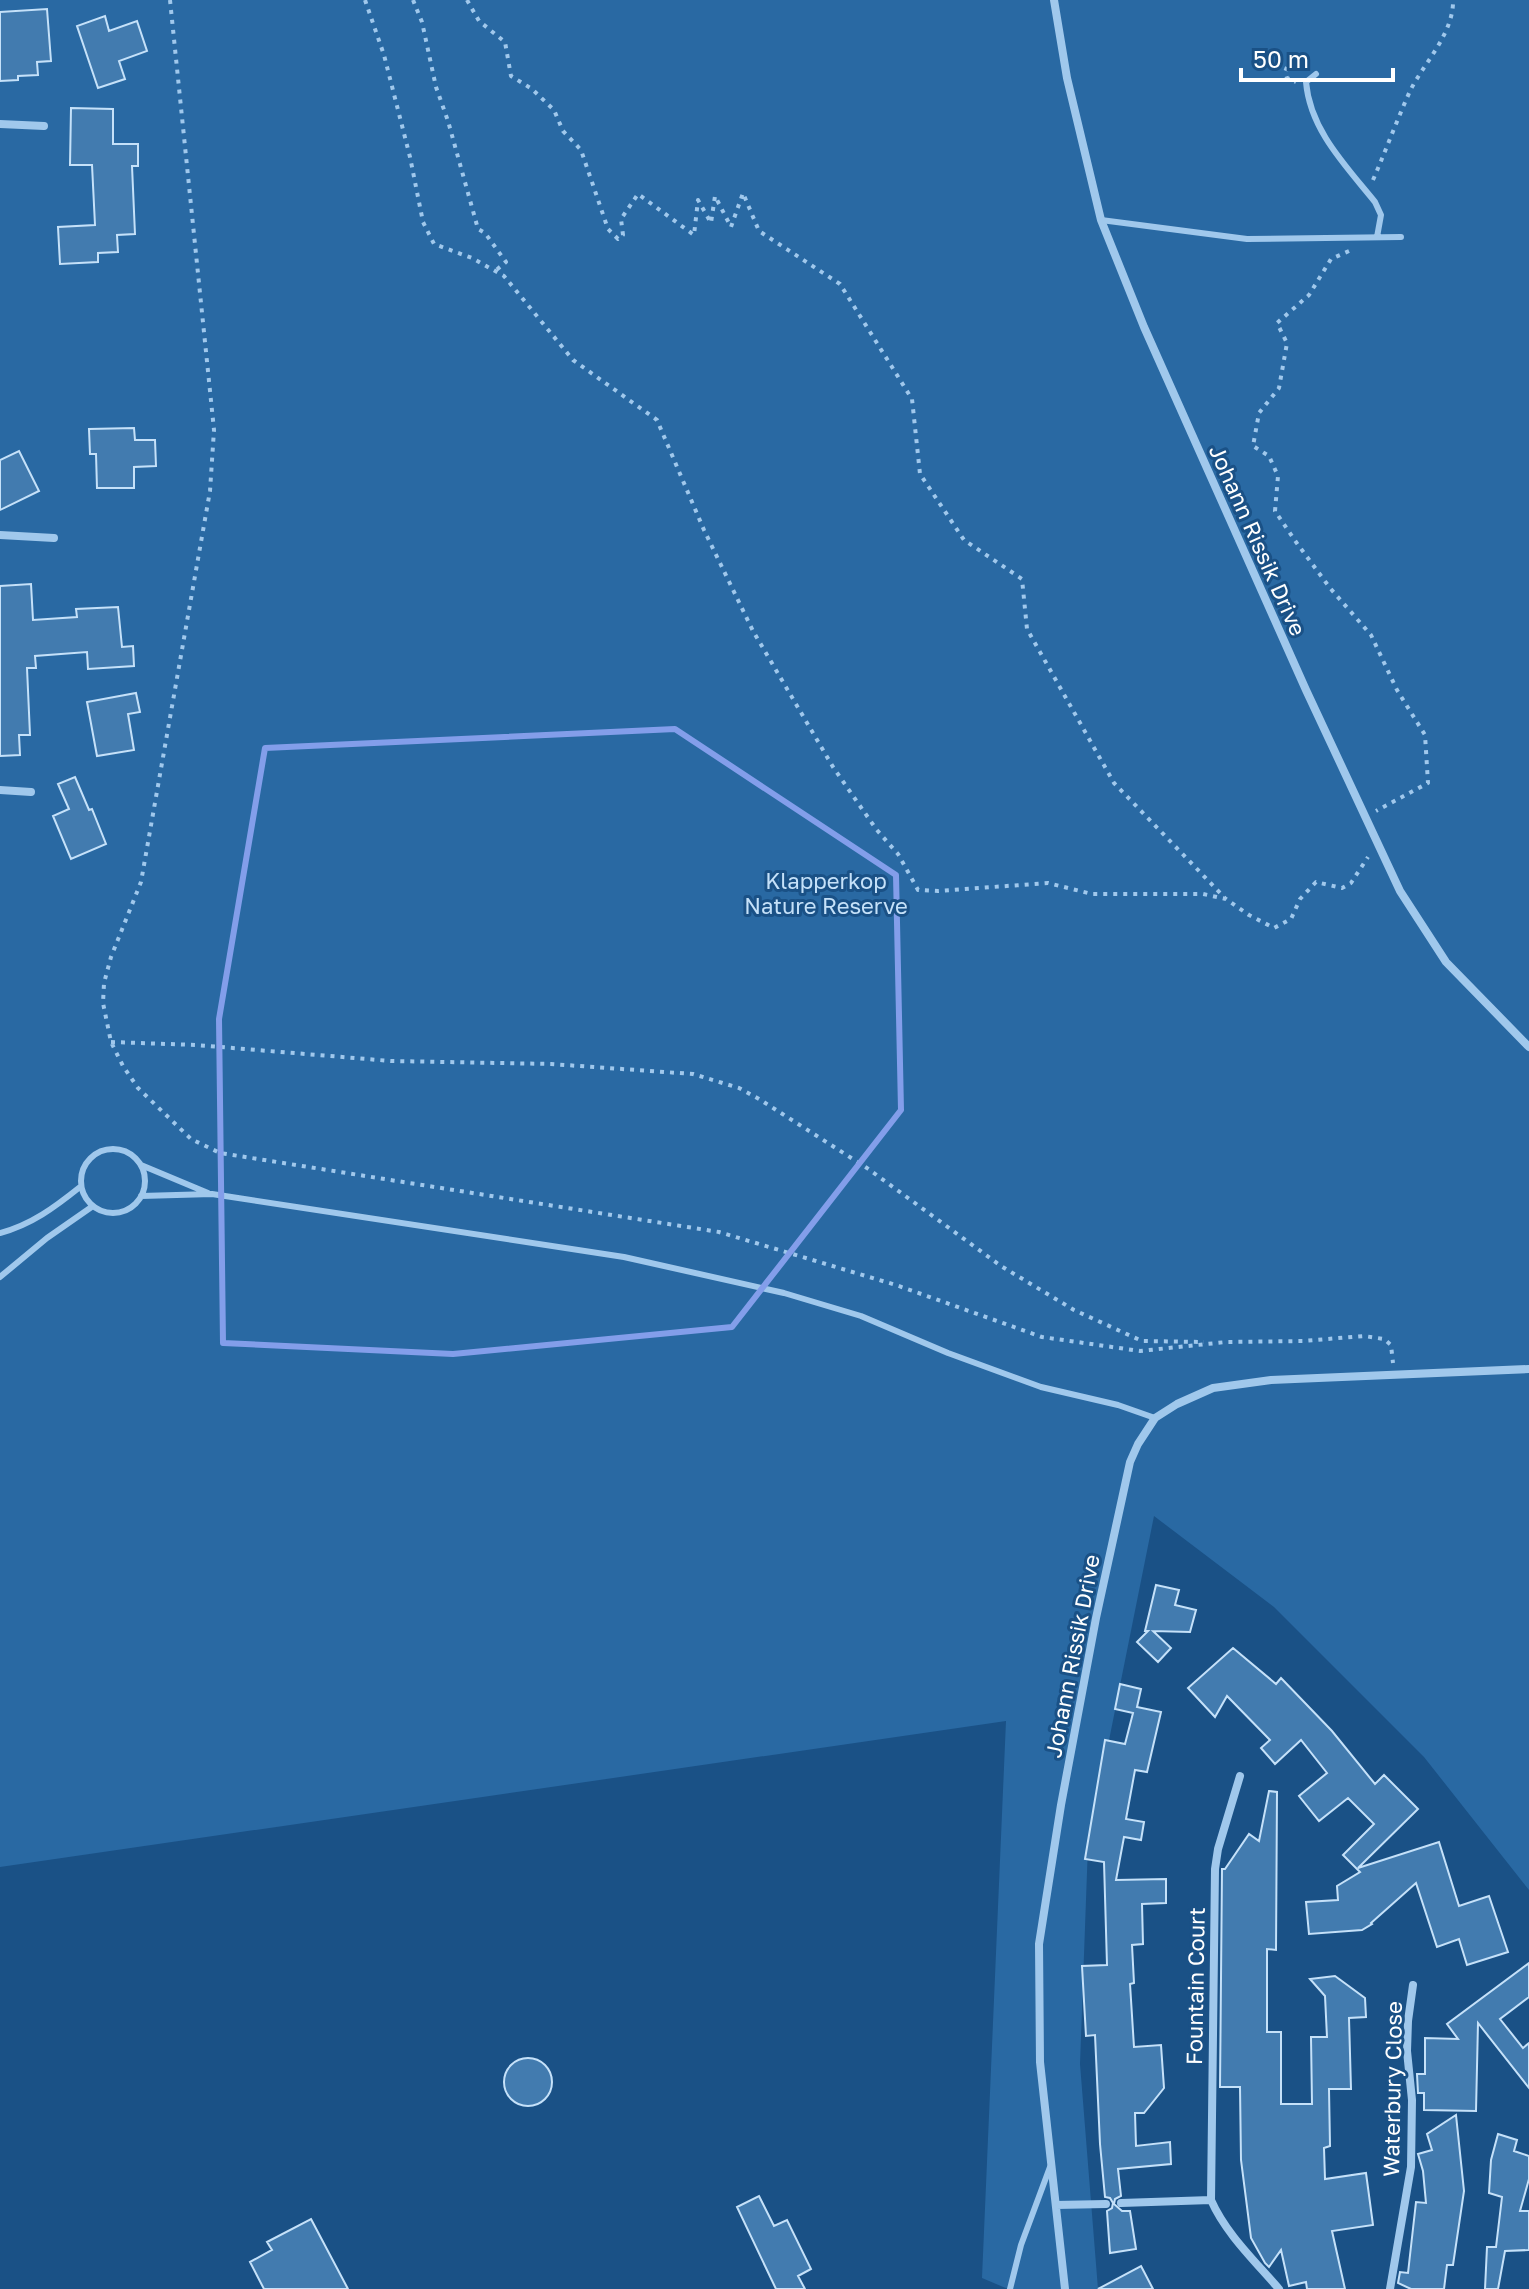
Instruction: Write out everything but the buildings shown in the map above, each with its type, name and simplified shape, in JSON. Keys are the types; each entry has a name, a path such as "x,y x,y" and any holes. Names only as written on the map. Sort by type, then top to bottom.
{"street":[{"name":"Johann Rissik Drive","path":"1054,0 1067,78 1101,220 1144,327 1294,663 1400,891 1446,962 1529,1047"},
{"path":"0,124 44,126"},
{"path":"0,535 54,538"},
{"path":"0,790 31,792"},
{"path":"1155,1418 1213,1388 1271,1380 1529,1369"},
{"name":"Johann Rissik Drive","path":"1065,2289 1040,2062 1039,1944 1064,1789 1130,1462 1155,1418"},
{"name":"Fountain Court","path":"1211,2200 1215,1869 1240,1776"},
{"name":"Waterbury Close","path":"1390,2289 1411,2167 1412,2100 1407,2051 1413,1985"},
{"path":"1121,2203 1211,2200 1217,2215 1279,2289"},
{"path":"1056,2205 1106,2204"}],"lane":[{"path":"1316,74 1306,82 1311,110 1322,133 1375,202 1381,215 1377,237"},
{"path":"1101,220 1247,239 1401,237"},
{"path":"102,1150 124,1151 141,1165 144,1175 141,1196 124,1211 113,1213 93,1206 80,1187 86,1164 102,1150"},
{"path":"141,1165 212,1194"},
{"path":"0,1233 16,1229 51,1210 80,1187"},
{"path":"141,1196 212,1194 624,1257 784,1293 861,1316 948,1353 1041,1387 1118,1405 1155,1418"},
{"path":"0,1277 47,1238 93,1206"},
{"path":"1010,2289 1021,2245 1051,2162"}],"path":[{"path":"170,0 214,430 210,491 141,882 104,983 103,1003 111,1042 138,1088 191,1139 220,1153 719,1232 896,1285 1042,1337 1140,1351 1226,1342"},
{"path":"365,0 384,55 423,222 434,244 472,258 504,276 573,360 657,420 704,530 753,631 833,767 876,829 898,854 918,890 1048,883 1092,894 1203,894 1226,899"},
{"path":"413,0 422,22 436,87 478,229 485,233 506,262 495,271"},
{"path":"467,0 479,21 505,42 511,76 532,89 554,110 563,131 581,150 608,229 618,239 623,235 621,219 638,194 694,235 698,200 711,223 715,196 731,227 743,193 759,231 840,284 912,399 920,474 964,540 1022,579 1027,629 1114,783 1226,899 1274,928 1291,919 1300,899 1316,882 1342,888 1351,883 1384,834 1376,810 1428,783 1425,735 1397,690 1371,635 1322,576 1275,511 1278,476 1269,456 1253,446 1259,413 1279,388 1287,343 1277,323 1309,295 1331,259 1377,237"},
{"path":"1368,193 1411,90 1448,26 1453,0"},
{"path":"111,1042 196,1045 391,1061 566,1065 693,1074 739,1088 771,1106 867,1168 1001,1266 1074,1310 1142,1341 1303,1341 1364,1336 1384,1339 1391,1345 1393,1375"}],"highlighted area":[{"path":"675,729 896,875 901,1110 732,1327 453,1354 223,1343 219,1019 265,748"}],"green space":[{"name":"Klapperkop Nature Reserve","path":"0,0 1529,0 1529,1890 1424,1757 1274,1607 1154,1516 1088,1845 1080,2064 1098,2289 1008,2289 982,2278 1006,1721 0,1867"}]}
